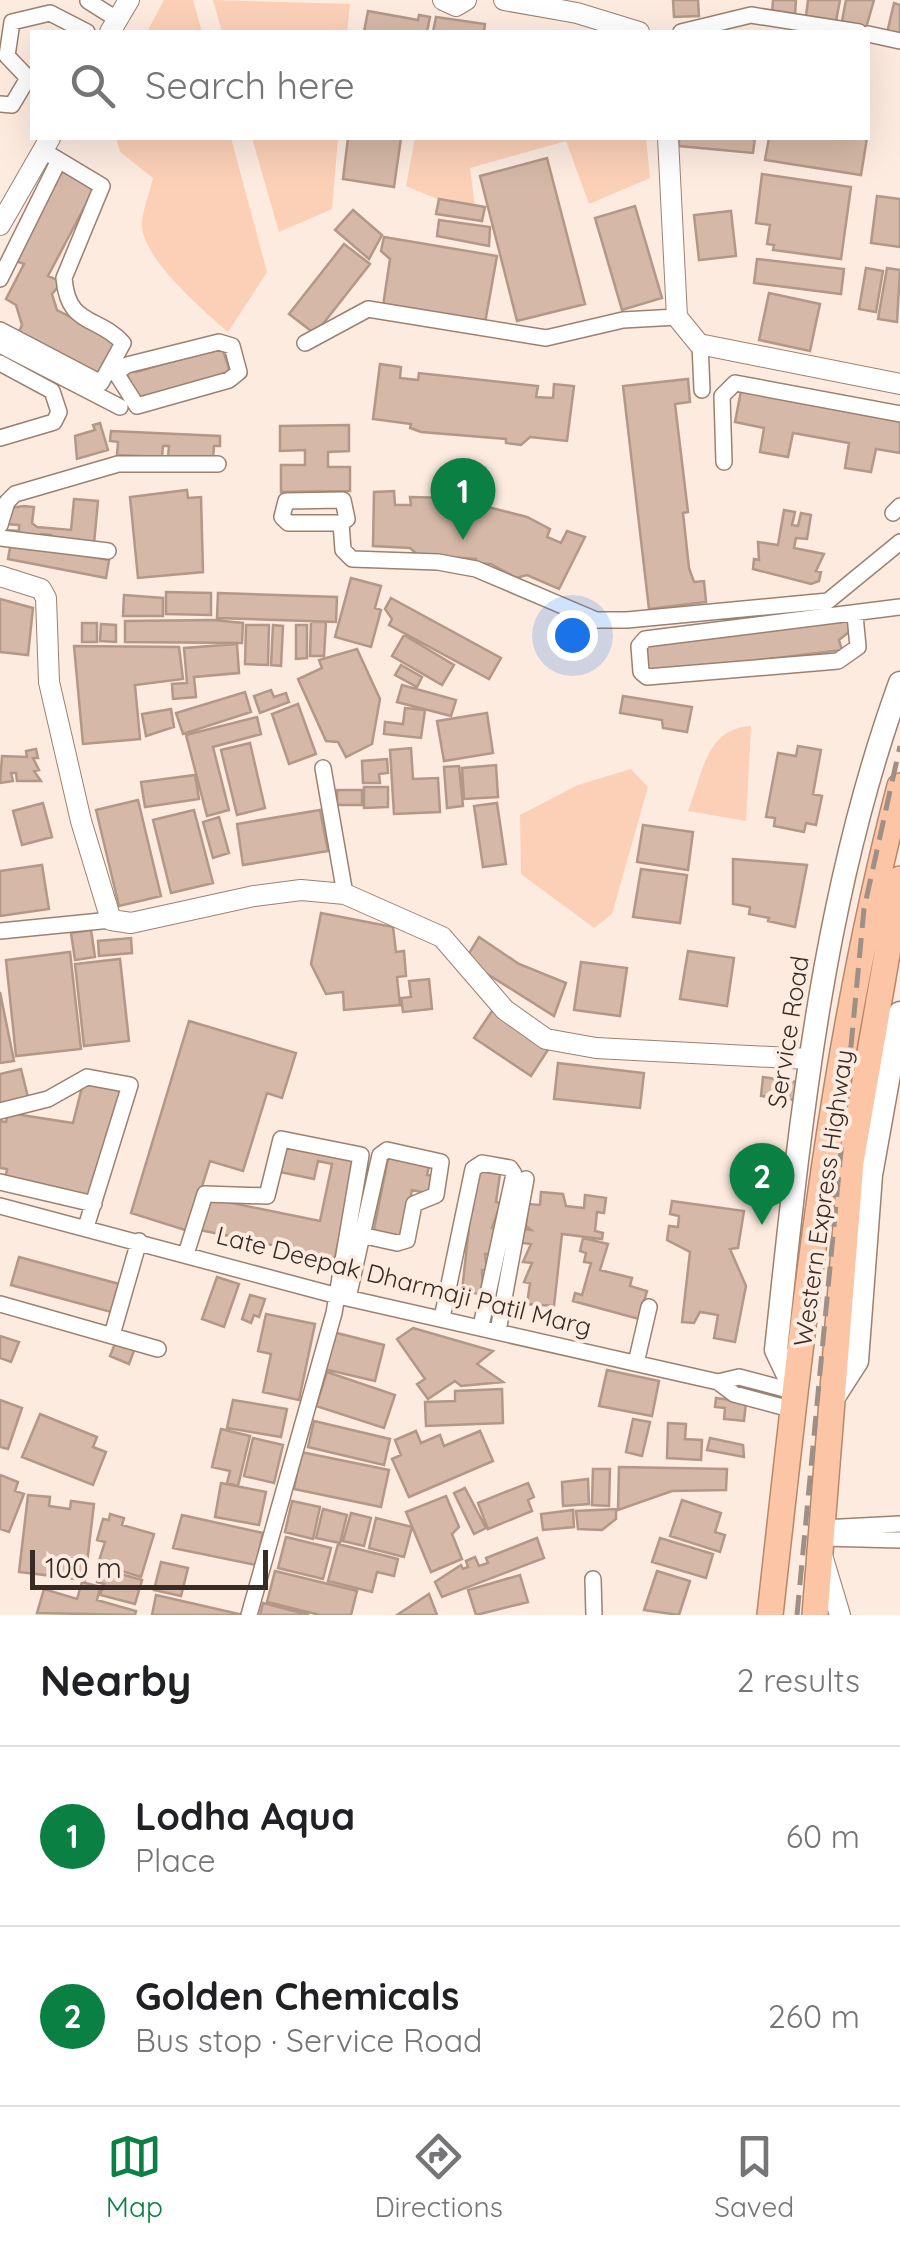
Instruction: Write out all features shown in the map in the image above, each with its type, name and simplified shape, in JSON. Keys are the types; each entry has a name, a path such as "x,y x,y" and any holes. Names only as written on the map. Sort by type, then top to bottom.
{"highway":[{"name":"Western Express Highway","path":"770,1615 795,1401 853,986 900,786"},
{"name":"Western Express Highway","path":"815,1615 850,1162 900,878"}],"main road":[{"name":"Service Road","path":"795,1401 776,1350 809,1059 853,842 876,750 900,683"},
{"path":"829,1405 857,1361 870,1187 900,1013"}],"street":[{"path":"0,104 12,105 26,96 28,75 8,56 10,24 43,12 80,29 88,0 114,26 129,0"},
{"path":"443,0 456,6 466,0"},
{"path":"504,0 577,13 632,30"},
{"path":"689,30 750,15 846,30"},
{"path":"870,34 900,41"},
{"path":"668,140 677,317 700,344 900,384"},
{"path":"0,225 50,149"},
{"path":"0,279 50,149"},
{"path":"50,149 102,186 64,278 66,293 77,315 123,340 98,392"},
{"path":"305,344 368,309 546,338 623,320 677,317"},
{"path":"98,392 116,373 127,366 227,342 238,372 229,380 137,406 116,373"},
{"path":"3,344 46,378 98,392"},
{"path":"3,344 120,407"},
{"path":"700,344 702,390"},
{"path":"829,400 834,372"},
{"path":"0,438 58,418 56,398 46,378"},
{"path":"724,462 722,396 734,382 900,414"},
{"path":"0,525 6,502 15,494 98,468 118,464 218,464"},
{"path":"342,523 344,550 352,560 438,562 476,569 596,620 746,612 828,601 900,542"},
{"path":"0,538 108,551"},
{"path":"0,576 41,588 46,598 50,682 81,821 111,920"},
{"path":"855,614 858,647 838,661 647,678 641,672 638,646 645,639 900,607"},
{"path":"323,768 345,894"},
{"path":"0,932 111,920 130,923 302,890 345,894 442,937 505,1010 546,1039 596,1048 809,1059"},
{"path":"0,1112 48,1098 87,1076 130,1085 86,1227"},
{"path":"186,1254 206,1194 267,1196 282,1140 359,1152 362,1160 341,1296"},
{"path":"249,1615 382,1152 441,1162 436,1195 414,1204 407,1240 397,1243 361,1235"},
{"path":"442,1318 474,1169 482,1163 510,1168 514,1174 481,1326"},
{"path":"498,1331 526,1179"},
{"path":"0,1182 94,1204"},
{"name":"Late Deepak Dharmaji Patil Marg","path":"0,1206 341,1296 718,1382 734,1394 795,1401"},
{"path":"112,1335 140,1241"},
{"path":"0,1304 158,1349"},
{"path":"636,1363 649,1306"},
{"path":"822,1540 900,1524"},
{"path":"822,1540 900,1540"},
{"path":"822,1540 840,1615"},
{"path":"593,1579 594,1615"}],"shaded area":[{"path":"164,0 193,0 201,30 148,30"},
{"path":"213,0 350,4 347,30 221,30"},
{"path":"117,140 232,140 267,272 228,332 175,282 151,251 142,223 153,178 120,152"},
{"path":"253,140 338,140 332,209 279,232"},
{"path":"415,140 646,140 650,178 589,204 566,141 470,168 476,215 406,186"},
{"path":"751,726 746,821 688,811 715,744 736,729"},
{"path":"631,769 648,787 612,914 594,928 521,874 520,815 578,785"}],"building":[{"path":"673,0 698,0 699,16 674,17"},
{"path":"773,0 796,0 795,15 772,13"},
{"path":"808,0 840,0 836,21 806,16"},
{"path":"846,0 874,0 866,28 842,21"},
{"path":"894,3 900,5 900,36 887,33"},
{"path":"368,11 418,20 419,15 430,17 427,30 364,30"},
{"path":"436,17 485,24 484,30 433,30"},
{"path":"348,140 401,140 394,187 343,179"},
{"path":"679,140 755,140 753,153 679,146"},
{"path":"769,140 867,140 861,175 765,160"},
{"path":"547,158 585,304 517,321 480,176"},
{"path":"59,170 95,187 48,276 62,282 52,294 57,310 120,342 98,380 18,334 22,325 16,305 6,299 24,264 11,259"},
{"path":"762,174 851,187 841,259 773,250 774,245 767,244 770,225 756,223"},
{"path":"877,196 900,199 900,247 871,243"},
{"path":"439,199 485,207 482,221 436,214"},
{"path":"635,206 662,298 622,310 595,218"},
{"path":"353,210 382,235 369,259 335,230"},
{"path":"731,211 736,256 699,260 694,215"},
{"path":"439,220 490,227 489,246 437,236"},
{"path":"384,237 497,256 485,323 383,306 390,259 381,251"},
{"path":"344,244 370,264 315,334 289,314"},
{"path":"757,259 844,269 841,294 754,283"},
{"path":"866,268 883,271 876,312 859,309"},
{"path":"887,268 900,270 897,322 878,319"},
{"path":"769,293 820,304 810,351 759,340"},
{"path":"222,347 231,375 135,402 126,369 134,366 136,372"},
{"path":"380,364 401,367 400,378 418,380 419,373 538,386 536,397 553,398 554,384 574,386 567,441 530,437 521,445 506,443 506,439 421,432 410,428 411,424 373,419"},
{"path":"688,379 690,402 675,404 688,512 683,513 689,568 694,582 704,581 706,602 649,609 623,386"},
{"path":"741,391 900,420 900,453 876,449 871,472 845,468 849,443 793,433 788,457 760,452 764,428 735,422"},
{"path":"100,423 108,450 77,459 75,436 95,430 93,425"},
{"path":"349,425 349,451 328,452 328,467 350,467 350,491 281,492 281,465 305,465 305,450 280,451 280,426"},
{"path":"111,431 220,436 220,446 214,446 213,459 168,457 169,446 163,446 162,457 117,455 118,442 110,441"},
{"path":"187,490 188,498 201,497 203,572 138,578 130,497"},
{"path":"394,491 395,505 411,505 410,497 453,498 527,517 550,529 547,537 561,543 567,531 585,537 559,589 527,575 516,578 491,564 475,563 476,559 418,555 410,548 373,546 374,492"},
{"path":"74,499 98,501 94,544 51,540 51,535 41,534 40,539 8,536 8,530 19,531 19,525 6,524 8,508 24,506 34,507 32,523 37,527 71,530"},
{"path":"784,510 795,512 792,525 798,526 801,513 811,515 807,539 796,538 794,548 824,554 816,571 821,572 819,581 811,584 753,569 754,559 759,560 758,542 778,545"},
{"path":"11,542 109,560 106,578 8,559"},
{"path":"351,578 381,586 375,608 381,610 371,647 335,637"},
{"path":"166,592 211,593 211,615 166,614"},
{"path":"218,593 337,597 336,622 217,618"},
{"path":"124,595 163,598 163,616 123,616"},
{"path":"391,598 501,658 489,679 389,625 392,619 385,609"},
{"path":"0,599 33,608 28,655 0,652"},
{"path":"125,621 243,623 242,643 125,642"},
{"path":"848,621 849,632 839,640 842,650 647,674 644,643"},
{"path":"311,622 326,622 324,656 310,656"},
{"path":"82,623 97,623 97,642 82,642"},
{"path":"101,624 116,625 116,642 100,641"},
{"path":"246,625 269,625 268,665 245,664"},
{"path":"273,625 283,626 281,666 271,665"},
{"path":"296,625 307,625 307,658 296,659"},
{"path":"404,635 454,665 442,685 392,656"},
{"path":"237,644 239,673 194,677 196,697 173,699 172,684 187,683 184,648"},
{"path":"74,646 179,647 183,679 135,685 140,739 83,744"},
{"path":"357,649 380,699 372,744 346,757 338,742 326,741 298,679 322,668 319,660"},
{"path":"401,665 422,677 417,687 395,675"},
{"path":"402,685 456,700 451,716 397,702"},
{"path":"271,690 274,697 286,693 289,702 260,713 254,696"},
{"path":"245,692 251,712 183,734 176,713"},
{"path":"623,696 692,707 687,732 663,728 662,720 620,713"},
{"path":"298,704 316,754 289,764 272,714"},
{"path":"405,708 425,710 421,738 384,734 385,722 403,724"},
{"path":"171,709 174,727 146,736 142,714"},
{"path":"487,713 493,753 444,761 437,721"},
{"path":"257,717 261,734 213,747 229,810 207,816 186,735"},
{"path":"250,743 265,808 237,815 221,750"},
{"path":"798,746 821,750 813,794 822,796 816,825 806,823 804,832 774,826 775,818 766,817 778,753 796,756"},
{"path":"411,748 413,779 438,778 440,812 394,814 390,750"},
{"path":"36,749 38,758 33,758 39,770 34,771 41,781 17,781 16,773 11,773 13,781 0,783 2,756 27,757 26,751"},
{"path":"387,759 388,773 379,774 380,783 363,783 362,761"},
{"path":"496,765 498,797 464,799 462,768"},
{"path":"459,766 463,806 447,808 444,767"},
{"path":"195,775 199,799 145,807 141,782"},
{"path":"364,787 388,787 388,807 364,808"},
{"path":"337,790 362,790 362,805 337,805"},
{"path":"138,800 161,896 119,906 96,810"},
{"path":"43,803 52,837 22,845 13,811"},
{"path":"497,803 506,864 483,867 474,806"},
{"path":"194,810 213,883 171,893 153,820"},
{"path":"320,810 328,851 243,865 237,824"},
{"path":"219,817 229,853 213,858 203,822"},
{"path":"643,825 693,832 688,870 637,862"},
{"path":"733,859 807,865 795,927 749,914 750,907 733,904"},
{"path":"42,865 49,909 0,916 0,871"},
{"path":"641,869 687,875 680,923 633,917"},
{"path":"321,913 393,927 396,952 404,951 406,976 397,977 400,1005 344,1010 343,992 326,994 311,964"},
{"path":"91,930 95,957 75,960 71,933"},
{"path":"479,937 519,964 566,983 554,1016 465,960"},
{"path":"131,938 132,953 99,956 98,941"},
{"path":"688,951 734,958 727,1006 680,999"},
{"path":"70,952 81,1049 16,1056 6,960"},
{"path":"120,959 129,1041 84,1046 75,964"},
{"path":"581,962 627,968 620,1016 574,1010"},
{"path":"429,979 432,1009 403,1012 401,998 411,997 409,981"},
{"path":"0,992 14,1061 0,1063"},
{"path":"494,1008 551,1045 531,1076 474,1038"},
{"path":"189,1021 296,1053 282,1098 267,1093 243,1171 210,1161 188,1231 131,1213"},
{"path":"558,1063 644,1073 640,1108 554,1099"},
{"path":"21,1069 28,1097 0,1104 0,1074"},
{"path":"763,1077 797,1082 795,1100 761,1096"},
{"path":"83,1083 126,1092 91,1198 5,1179 7,1169 0,1168 0,1121 6,1122 8,1113 73,1123"},
{"path":"286,1142 356,1157 335,1258 200,1230 207,1198 320,1221 332,1164 318,1161 314,1179 280,1172"},
{"path":"389,1154 430,1162 427,1175 434,1176 431,1194 412,1190 402,1240 373,1234"},
{"path":"475,1171 500,1174 496,1202 501,1203 492,1228 498,1229 495,1255 485,1254 487,1270 482,1270 483,1288 479,1294 462,1291"},
{"path":"541,1192 563,1194 566,1206 584,1208 585,1195 606,1198 604,1213 597,1212 595,1231 603,1233 602,1239 562,1234 554,1306 527,1304 530,1283 524,1282 532,1263 523,1262 531,1244 522,1243 523,1229 531,1230 526,1226 528,1204 540,1205"},
{"path":"672,1201 744,1211 738,1248 730,1249 746,1286 735,1342 714,1338 718,1315 700,1312 694,1323 682,1322 690,1252 667,1240 669,1226 678,1227 679,1216 670,1214"},
{"path":"583,1238 608,1244 600,1270 632,1278 630,1286 647,1291 639,1319 573,1301 575,1293 582,1295 591,1263 584,1262 586,1253 580,1251"},
{"path":"19,1257 123,1285 115,1313 11,1285"},
{"path":"217,1277 239,1284 224,1327 202,1319"},
{"path":"250,1295 265,1299 259,1317 254,1315 251,1323 242,1319"},
{"path":"266,1314 315,1324 299,1400 263,1392 271,1354 258,1351"},
{"path":"413,1328 493,1351 477,1364 503,1382 461,1386 455,1381 428,1399 417,1384 425,1379 397,1339"},
{"path":"333,1332 384,1345 375,1381 324,1369"},
{"path":"0,1336 19,1342 11,1362 0,1358"},
{"path":"116,1341 135,1348 129,1364 110,1356"},
{"path":"607,1370 659,1381 652,1416 599,1406"},
{"path":"327,1372 395,1395 384,1428 316,1406"},
{"path":"502,1389 503,1423 426,1426 425,1402 455,1401 455,1391"},
{"path":"716,1398 746,1402 744,1421 724,1419 725,1408 715,1407"},
{"path":"0,1400 22,1408 8,1449 0,1447"},
{"path":"233,1400 287,1409 281,1437 227,1428"},
{"path":"40,1414 97,1437 93,1447 106,1452 93,1485 22,1457"},
{"path":"633,1419 650,1422 642,1456 626,1452"},
{"path":"314,1421 390,1439 384,1465 308,1447"},
{"path":"668,1423 686,1424 685,1439 702,1440 701,1460 667,1458"},
{"path":"221,1429 250,1436 238,1486 227,1483 230,1471 212,1467"},
{"path":"416,1431 421,1443 440,1435 444,1446 480,1431 493,1461 409,1497 392,1459 401,1455 395,1440"},
{"path":"253,1438 283,1445 274,1483 244,1476"},
{"path":"710,1438 743,1445 744,1457 707,1450"},
{"path":"301,1452 389,1470 381,1507 294,1489"},
{"path":"619,1467 727,1469 726,1490 672,1491 618,1510"},
{"path":"593,1469 610,1469 609,1506 592,1505"},
{"path":"0,1475 18,1482 15,1491 24,1494 9,1532 0,1529"},
{"path":"588,1479 589,1504 563,1506 562,1482"},
{"path":"221,1483 266,1492 259,1525 215,1517"},
{"path":"528,1483 534,1497 528,1500 532,1511 488,1529 478,1503"},
{"path":"465,1488 486,1528 474,1534 454,1493"},
{"path":"28,1495 50,1497 49,1506 70,1509 71,1501 94,1504 85,1580 19,1572"},
{"path":"446,1496 459,1527 452,1534 462,1559 431,1572 406,1512"},
{"path":"682,1500 721,1513 715,1532 725,1535 720,1552 670,1536"},
{"path":"292,1501 320,1507 313,1539 285,1532"},
{"path":"323,1509 347,1515 340,1543 316,1538"},
{"path":"616,1509 616,1519 602,1530 578,1529 576,1511"},
{"path":"573,1510 574,1527 543,1530 541,1514"},
{"path":"351,1513 371,1518 364,1546 343,1541"},
{"path":"110,1514 124,1518 122,1525 154,1534 141,1577 98,1564 105,1542 97,1540 103,1519 109,1520"},
{"path":"182,1515 263,1533 256,1565 173,1548"},
{"path":"376,1518 412,1527 404,1557 369,1548"},
{"path":"286,1537 331,1548 323,1579 278,1568"},
{"path":"537,1538 544,1558 442,1597 435,1582 461,1565 463,1569 468,1567 466,1561 475,1557 479,1566 488,1563 486,1558"},
{"path":"660,1538 713,1554 706,1578 652,1562"},
{"path":"338,1544 398,1559 394,1576 377,1572 372,1592 328,1581"},
{"path":"161,1562 188,1568 181,1596 154,1590"},
{"path":"100,1568 142,1580 135,1604 100,1595 104,1584 97,1582"},
{"path":"275,1571 357,1591 351,1615 320,1615 267,1602"},
{"path":"657,1571 690,1581 679,1615 644,1610"},
{"path":"520,1575 528,1602 476,1615 468,1590"},
{"path":"82,1582 100,1587 97,1600 136,1611 135,1615 37,1613 44,1589 77,1599"},
{"path":"429,1594 437,1615 397,1615"},
{"path":"156,1595 243,1615 152,1615"},
{"path":"263,1603 309,1615 260,1615"}],"railway":[{"path":"797,1615 864,909 900,746"}],"place":[{"name":"Lodha Aqua","path":"463,540"},
{"name":"Golden Chemicals","path":"762,1225"}]}
